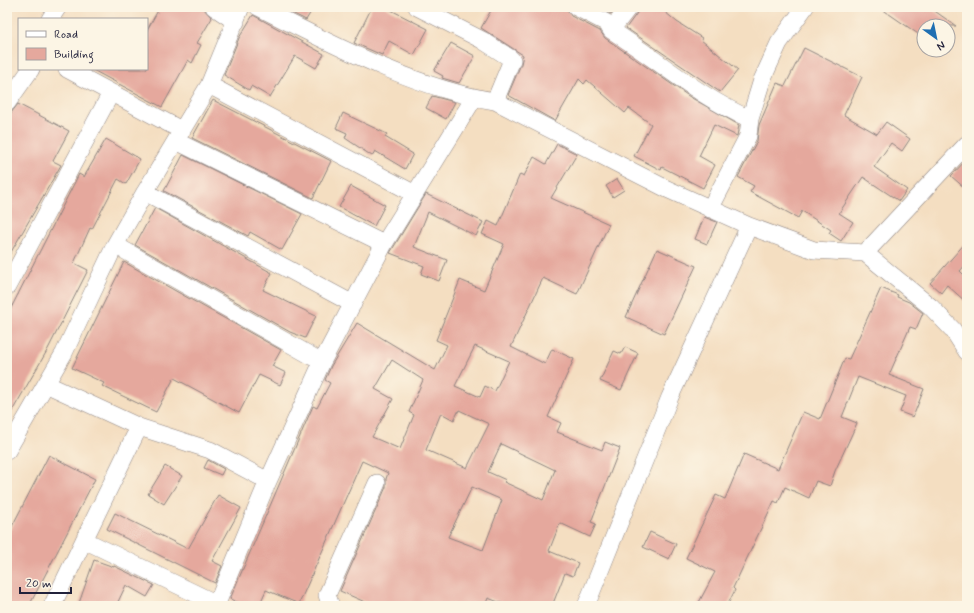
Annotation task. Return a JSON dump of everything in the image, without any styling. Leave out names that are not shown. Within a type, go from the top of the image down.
[{"type":"street","points":[[51,18],[58,7]]},
{"type":"street","points":[[7,451],[64,353],[116,246],[145,192],[209,85],[239,15],[214,7]]},
{"type":"street","points":[[258,7],[334,45],[410,77],[474,98],[495,101],[667,189],[749,226],[814,250],[865,253],[931,307],[953,330],[967,352]]},
{"type":"street","points":[[417,7],[482,40],[512,60],[495,101]]},
{"type":"street","points":[[576,7],[607,23],[611,30],[724,108],[750,119]]},
{"type":"street","points":[[611,30],[629,7]]},
{"type":"street","points":[[710,209],[748,136],[750,119],[762,80],[779,43],[805,7]]},
{"type":"street","points":[[7,103],[30,70]]},
{"type":"street","points":[[69,70],[111,93],[179,136],[384,244]]},
{"type":"street","points":[[209,85],[415,194]]},
{"type":"street","points":[[7,287],[111,93]]},
{"type":"street","points":[[84,540],[216,605],[268,480],[322,362],[384,244],[474,98]]},
{"type":"street","points":[[865,253],[966,147]]},
{"type":"street","points":[[145,192],[353,304]]},
{"type":"street","points":[[586,606],[670,397],[749,226]]},
{"type":"street","points":[[116,246],[322,362]]},
{"type":"street","points":[[46,384],[139,427],[210,450],[268,480]]},
{"type":"street","points":[[52,606],[139,427]]},
{"type":"street","points":[[331,606],[327,595],[377,483]]},
{"type":"building","points":[[160,7],[202,7],[212,18],[197,43],[201,45],[192,63],[188,60],[162,107],[93,70],[148,70],[148,28]]},
{"type":"building","points":[[280,7],[314,7],[306,20]]},
{"type":"building","points":[[372,7],[385,7],[428,29],[414,55],[389,41],[382,55],[354,43]]},
{"type":"building","points":[[493,7],[566,7],[571,16],[600,31],[605,38],[690,97],[739,125],[737,136],[714,125],[699,156],[715,165],[703,188],[662,167],[661,170],[634,156],[651,124],[629,108],[625,113],[587,80],[584,84],[579,79],[555,121],[508,95],[521,64],[523,55],[481,28]]},
{"type":"building","points":[[598,7],[616,7],[611,14]]},
{"type":"building","points":[[639,7],[659,7],[677,22],[702,38],[701,40],[738,70],[720,92],[626,28],[637,13]]},
{"type":"building","points":[[879,7],[929,7],[945,18],[916,18],[916,32]]},
{"type":"building","points":[[253,15],[324,54],[316,68],[295,56],[270,97],[251,86],[249,90],[224,75],[239,38]]},
{"type":"building","points":[[451,43],[475,56],[459,83],[442,78],[443,76],[434,71]]},
{"type":"building","points":[[804,48],[862,77],[844,115],[877,134],[886,122],[910,139],[902,151],[891,143],[874,167],[907,190],[899,201],[863,177],[839,213],[853,222],[841,241],[829,233],[831,230],[802,211],[798,218],[750,192],[754,186],[738,177],[757,141],[759,125],[777,83],[785,86]]},
{"type":"building","points":[[432,96],[455,102],[446,119],[426,108]]},
{"type":"building","points":[[213,100],[331,161],[313,198],[192,138]]},
{"type":"building","points":[[18,104],[69,131],[53,161],[61,165],[7,259],[7,118]]},
{"type":"building","points":[[343,113],[387,134],[385,137],[413,154],[405,169],[375,151],[372,156],[345,138],[347,133],[336,128]]},
{"type":"building","points":[[106,139],[140,159],[126,184],[118,179],[92,229],[90,228],[74,263],[88,270],[48,349],[7,420],[7,316],[79,174],[84,177]]},
{"type":"building","points":[[557,144],[577,154],[551,198],[609,224],[577,294],[543,278],[511,347],[545,364],[552,349],[574,359],[548,417],[561,423],[557,432],[602,450],[605,442],[620,448],[591,522],[596,524],[590,537],[560,523],[549,551],[578,563],[573,576],[565,573],[552,606],[509,606],[488,598],[485,606],[374,606],[340,591],[386,487],[388,473],[362,461],[299,604],[266,590],[259,606],[246,606],[230,599],[313,406],[317,408],[330,383],[325,380],[331,366],[357,323],[435,370],[447,345],[436,340],[460,280],[484,290],[504,244],[482,234],[488,221],[498,226],[520,174],[524,176],[534,157],[546,164]],"holes":[[[475,346],[509,361],[495,391],[485,386],[480,397],[455,386]],[[392,360],[423,380],[409,412],[414,415],[400,449],[372,437],[393,399],[375,389]],[[459,410],[489,424],[467,468],[426,450],[441,413],[454,420]],[[501,444],[555,470],[543,500],[504,482],[506,480],[488,472]],[[472,487],[502,500],[483,550],[448,537]]]},
{"type":"building","points":[[183,155],[302,214],[282,250],[250,232],[248,236],[164,191]]},
{"type":"building","points":[[967,159],[967,190],[951,176]]},
{"type":"building","points":[[617,179],[624,190],[613,197],[606,186]]},
{"type":"building","points":[[351,186],[385,205],[374,226],[339,207]]},
{"type":"building","points":[[426,194],[483,222],[476,236],[428,212],[414,247],[447,260],[439,281],[421,274],[424,266],[390,253]]},
{"type":"building","points":[[155,208],[272,273],[263,290],[316,316],[305,338],[290,332],[135,245]]},
{"type":"building","points":[[704,217],[717,222],[707,244],[695,239]]},
{"type":"building","points":[[967,241],[967,263],[960,271],[967,278],[967,303],[947,285],[941,293],[930,283]]},
{"type":"building","points":[[657,249],[696,266],[664,334],[626,317]]},
{"type":"building","points":[[124,262],[281,350],[272,366],[286,373],[280,385],[259,375],[239,413],[174,378],[156,412],[102,386],[104,383],[72,368]]},
{"type":"building","points":[[881,288],[898,295],[897,297],[909,302],[923,313],[916,329],[910,327],[889,375],[924,389],[913,417],[900,412],[906,396],[858,377],[842,417],[857,423],[835,471],[830,486],[816,481],[809,498],[785,487],[778,503],[774,501],[733,588],[735,590],[727,606],[697,606],[715,572],[686,558],[716,495],[725,499],[744,454],[778,469],[803,412],[820,419],[845,358],[849,359]]},
{"type":"building","points":[[625,347],[638,353],[621,390],[600,381],[614,351],[621,354]]},
{"type":"building","points":[[49,455],[95,479],[29,606],[7,606],[7,536]]},
{"type":"building","points":[[208,460],[224,469],[221,475],[204,468]]},
{"type":"building","points":[[165,466],[182,476],[164,504],[148,494]]},
{"type":"building","points":[[218,495],[241,508],[212,561],[222,566],[215,583],[107,529],[115,513],[188,549]]},
{"type":"building","points":[[650,532],[676,544],[669,559],[643,547]]},
{"type":"building","points":[[94,560],[114,566],[154,585],[147,597],[126,585],[116,606],[78,606]]}]
